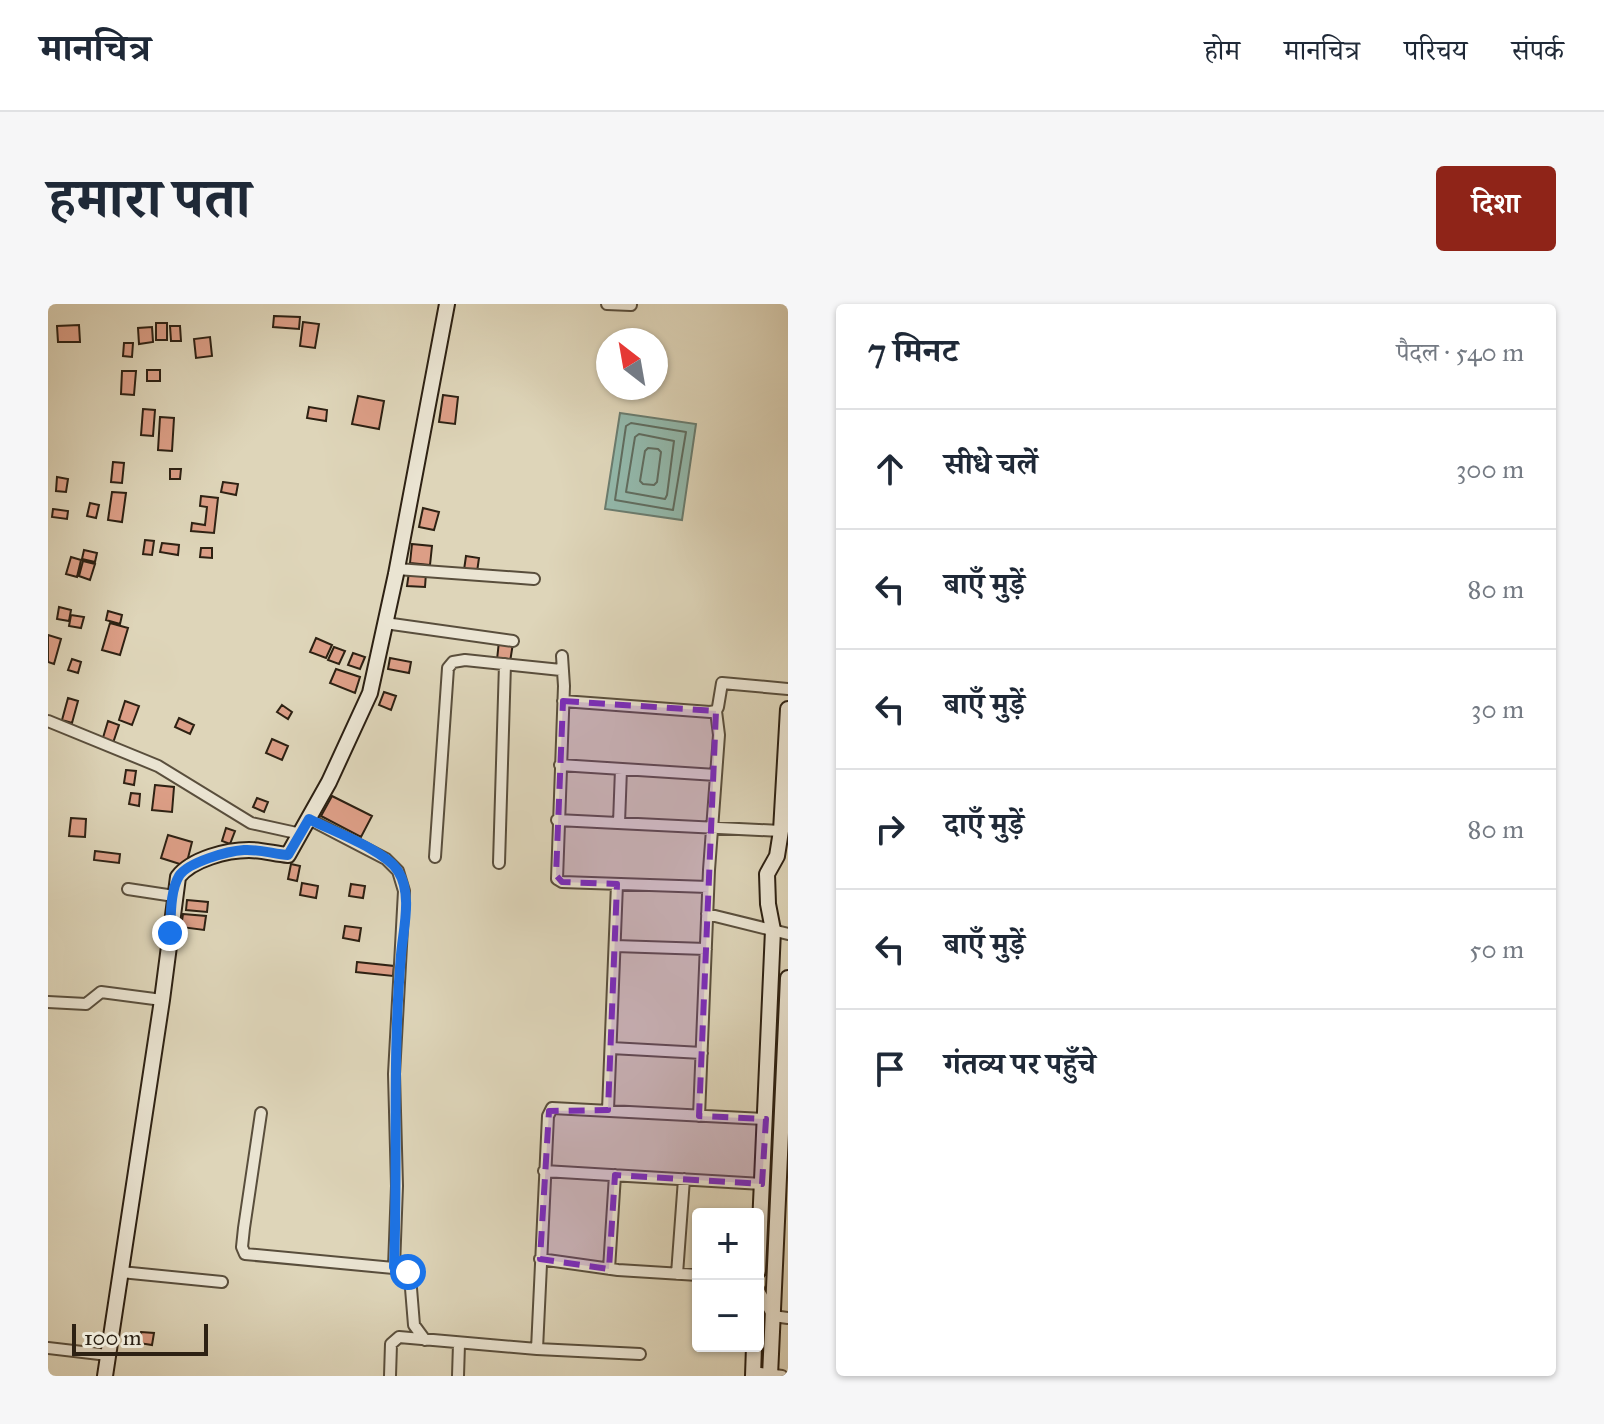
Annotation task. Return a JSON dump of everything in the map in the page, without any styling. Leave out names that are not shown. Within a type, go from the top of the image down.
[{"type":"street","points":[[105,1376],[178,877],[198,863],[240,850],[288,855],[367,702],[397,569],[447,304]]},
{"type":"street","points":[[607,304],[631,305]]},
{"type":"street","points":[[397,569],[534,579]]},
{"type":"street","points":[[385,623],[513,641]]},
{"type":"street","points":[[562,656],[557,879],[562,882],[708,887]]},
{"type":"street","points":[[435,857],[448,668],[453,662],[465,660],[561,670]]},
{"type":"street","points":[[499,863],[505,664]]},
{"type":"street","points":[[699,1116],[708,887],[719,730],[716,711],[722,683],[788,689]]},
{"type":"street","points":[[563,701],[716,711]]},
{"type":"street","points":[[761,1208],[773,930],[767,897],[767,874],[783,858],[781,831],[788,709]]},
{"type":"street","points":[[48,721],[158,766],[246,821],[301,834]]},
{"type":"street","points":[[560,765],[716,775]]},
{"type":"street","points":[[619,823],[621,769]]},
{"type":"street","points":[[309,819],[386,859],[398,871],[404,891],[394,1074],[397,1186],[394,1267]]},
{"type":"street","points":[[557,820],[781,831]]},
{"type":"street","points":[[608,1110],[617,884]]},
{"type":"street","points":[[128,889],[174,896]]},
{"type":"street","points":[[707,914],[788,934]]},
{"type":"street","points":[[615,946],[706,949]]},
{"type":"street","points":[[764,1342],[781,1317],[781,1134],[788,978]]},
{"type":"street","points":[[48,1002],[86,1004],[101,992],[162,1000]]},
{"type":"street","points":[[611,1048],[702,1053]]},
{"type":"street","points":[[537,1349],[544,1171],[548,1116],[552,1108],[699,1116],[766,1125],[781,1134]]},
{"type":"street","points":[[261,1113],[244,1228],[242,1247],[245,1254],[404,1269],[410,1276],[414,1325],[425,1340]]},
{"type":"street","points":[[544,1171],[762,1184]]},
{"type":"street","points":[[609,1269],[615,1175]]},
{"type":"street","points":[[677,1274],[684,1179]]},
{"type":"street","points":[[540,1259],[609,1269],[692,1275]]},
{"type":"street","points":[[121,1272],[222,1282]]},
{"type":"street","points":[[764,1296],[781,1317]]},
{"type":"street","points":[[390,1376],[393,1341],[399,1337],[459,1344],[640,1354]]},
{"type":"street","points":[[458,1376],[459,1344]]},
{"type":"street","points":[[48,1348],[108,1355]]},
{"type":"street","points":[[759,1352],[753,1374],[774,1375],[764,1352]]},
{"type":"highlighted area","points":[[563,701],[716,711],[699,1116],[766,1119],[762,1184],[615,1175],[609,1269],[540,1259],[549,1111],[608,1110],[617,884],[562,882],[556,875]]},
{"type":"water","points":[[620,413],[696,424],[682,520],[605,509]]},
{"type":"building","points":[[274,316],[300,317],[299,329],[273,327]]},
{"type":"building","points":[[303,322],[319,324],[315,348],[300,346]]},
{"type":"building","points":[[156,323],[167,323],[167,340],[156,340]]},
{"type":"building","points":[[79,325],[80,342],[58,342],[57,326]]},
{"type":"building","points":[[170,326],[180,326],[181,341],[171,341]]},
{"type":"building","points":[[152,327],[153,342],[139,344],[138,328]]},
{"type":"building","points":[[210,337],[212,356],[196,358],[194,339]]},
{"type":"building","points":[[124,343],[133,343],[132,357],[123,356]]},
{"type":"building","points":[[147,370],[160,370],[160,381],[147,381]]},
{"type":"building","points":[[122,371],[136,371],[134,395],[121,394]]},
{"type":"building","points":[[443,395],[458,397],[455,424],[439,422]]},
{"type":"building","points":[[358,396],[384,401],[379,429],[352,424]]},
{"type":"building","points":[[309,407],[327,410],[326,421],[307,418]]},
{"type":"building","points":[[143,409],[155,410],[153,436],[141,435]]},
{"type":"building","points":[[160,417],[174,418],[172,451],[158,450]]},
{"type":"building","points":[[113,462],[124,463],[122,483],[111,482]]},
{"type":"building","points":[[170,469],[181,469],[180,479],[170,479]]},
{"type":"building","points":[[57,477],[68,479],[66,492],[56,491]]},
{"type":"building","points":[[223,482],[238,484],[236,495],[221,492]]},
{"type":"building","points":[[112,492],[126,493],[122,522],[108,520]]},
{"type":"building","points":[[201,496],[218,498],[214,533],[191,531],[192,523],[205,525],[207,507],[200,506]]},
{"type":"building","points":[[90,503],[99,505],[96,518],[87,516]]},
{"type":"building","points":[[423,508],[439,512],[434,530],[419,527]]},
{"type":"building","points":[[53,509],[68,511],[67,519],[52,517]]},
{"type":"building","points":[[145,540],[154,541],[152,555],[143,554]]},
{"type":"building","points":[[162,543],[179,545],[178,555],[160,552]]},
{"type":"building","points":[[412,544],[432,546],[430,565],[410,563]]},
{"type":"building","points":[[201,548],[212,548],[212,558],[200,557]]},
{"type":"building","points":[[84,550],[97,553],[95,562],[82,559]]},
{"type":"building","points":[[466,556],[479,558],[477,572],[464,570]]},
{"type":"building","points":[[71,557],[81,560],[77,577],[66,574]]},
{"type":"building","points":[[83,561],[95,564],[90,580],[79,576]]},
{"type":"building","points":[[409,572],[426,573],[425,587],[407,586]]},
{"type":"building","points":[[59,607],[71,610],[69,621],[57,619]]},
{"type":"building","points":[[108,611],[122,615],[120,624],[106,620]]},
{"type":"building","points":[[71,615],[84,617],[81,628],[69,626]]},
{"type":"building","points":[[110,623],[128,628],[120,655],[102,650]]},
{"type":"building","points":[[48,635],[61,639],[54,664],[48,662]]},
{"type":"building","points":[[316,638],[332,645],[326,658],[310,652]]},
{"type":"building","points":[[499,641],[513,643],[510,662],[497,660]]},
{"type":"building","points":[[334,647],[345,651],[339,664],[328,660]]},
{"type":"building","points":[[353,653],[365,657],[360,669],[348,665]]},
{"type":"building","points":[[390,658],[411,662],[409,673],[388,669]]},
{"type":"building","points":[[72,659],[81,662],[78,673],[68,670]]},
{"type":"building","points":[[336,669],[360,677],[355,693],[330,683]]},
{"type":"building","points":[[384,692],[396,696],[391,710],[379,705]]},
{"type":"building","points":[[68,698],[78,701],[72,723],[62,720]]},
{"type":"building","points":[[125,701],[139,706],[132,725],[119,720]]},
{"type":"building","points":[[282,705],[292,712],[288,719],[277,712]]},
{"type":"building","points":[[179,718],[194,725],[190,734],[175,727]]},
{"type":"building","points":[[108,721],[119,725],[112,746],[102,741]]},
{"type":"building","points":[[272,739],[288,746],[282,760],[266,753]]},
{"type":"building","points":[[126,770],[136,771],[134,785],[124,783]]},
{"type":"building","points":[[155,785],[174,787],[172,812],[152,810]]},
{"type":"building","points":[[131,793],[140,794],[139,806],[129,804]]},
{"type":"building","points":[[332,796],[372,816],[361,837],[321,816]]},
{"type":"building","points":[[257,798],[268,802],[264,812],[253,807]]},
{"type":"building","points":[[71,818],[86,819],[85,837],[69,836]]},
{"type":"building","points":[[226,828],[235,831],[230,844],[222,841]]},
{"type":"building","points":[[168,835],[192,842],[186,866],[161,858]]},
{"type":"building","points":[[95,851],[120,854],[119,863],[94,860]]},
{"type":"building","points":[[291,864],[300,866],[297,881],[288,879]]},
{"type":"building","points":[[302,883],[318,886],[316,898],[300,895]]},
{"type":"building","points":[[351,884],[365,886],[363,898],[349,896]]},
{"type":"building","points":[[187,900],[208,902],[207,912],[186,910]]},
{"type":"building","points":[[183,914],[206,916],[204,930],[181,927]]},
{"type":"building","points":[[345,926],[361,928],[359,941],[343,938]]},
{"type":"building","points":[[357,962],[394,966],[393,976],[356,972]]},
{"type":"building","points":[[141,1332],[154,1333],[152,1345],[139,1343]]},
{"type":"route","points":[[170,933],[174,894],[178,877],[184,871],[198,863],[240,850],[288,855],[309,819],[386,859],[398,871],[405,906],[394,1074],[397,1186],[394,1267],[408,1272]]}]
